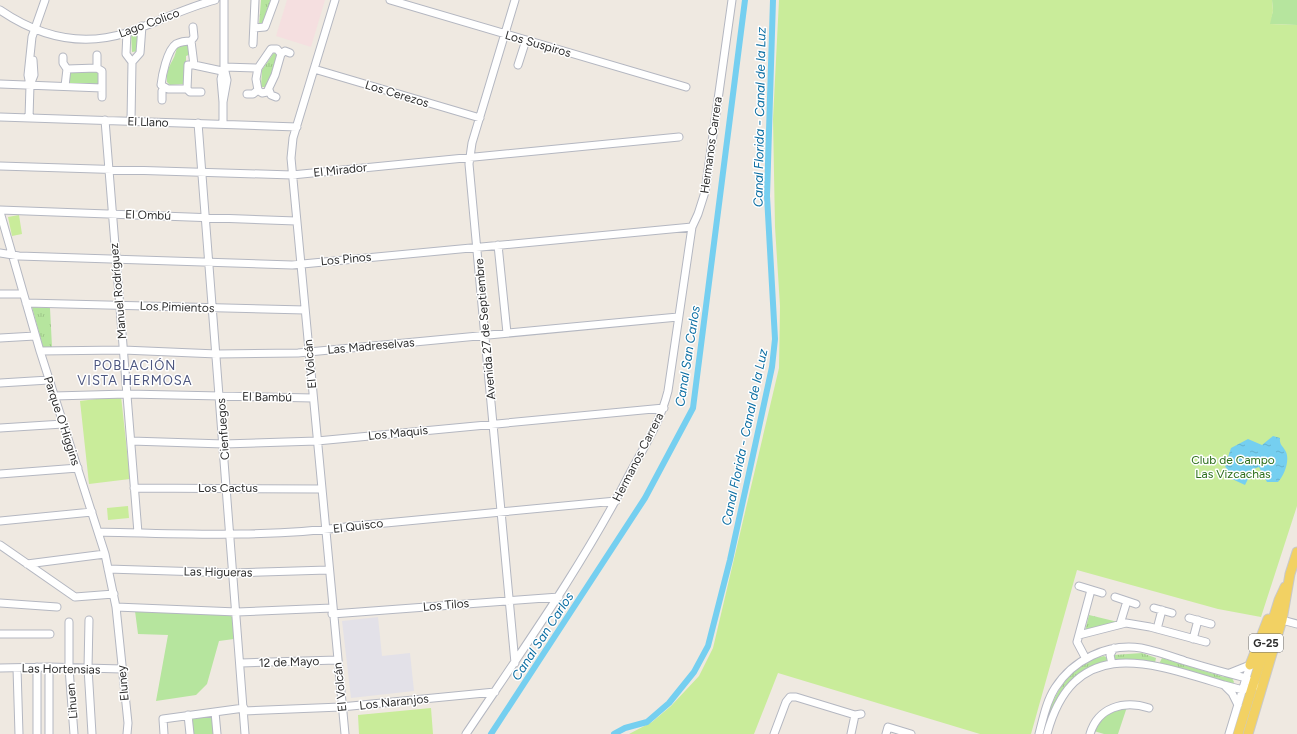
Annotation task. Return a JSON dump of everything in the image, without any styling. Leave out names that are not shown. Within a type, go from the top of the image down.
[{"type":"main road","name":"G-25","points":[[1238,734],[1279,600],[1297,552]]},
{"type":"main road","name":"G-25","points":[[1248,734],[1254,684],[1282,620],[1290,574]]},
{"type":"main road","points":[[1250,665],[1266,622],[1279,600]]},
{"type":"street","points":[[30,118],[30,85],[28,75],[34,30],[45,0]]},
{"type":"street","name":"Lago Colico","points":[[0,10],[34,30],[76,39],[101,38],[126,32],[215,0]]},
{"type":"street","points":[[223,124],[227,80],[223,69],[224,0]]},
{"type":"street","points":[[253,44],[255,0]]},
{"type":"street","points":[[254,28],[265,27],[275,0]]},
{"type":"street","name":"El Volcán","points":[[335,0],[291,149],[296,221],[328,570],[345,734]]},
{"type":"street","name":"Los Suspiros","points":[[390,0],[686,87]]},
{"type":"street","name":"Avenida 27 de Septiembre","points":[[515,0],[480,118],[470,158],[511,600],[515,663]]},
{"type":"street","name":"Hermanos Carrera","points":[[466,734],[559,596],[616,501],[664,408],[668,391],[692,226],[698,214],[705,192],[732,0]]},
{"type":"street","points":[[132,62],[140,53],[142,26]]},
{"type":"street","points":[[193,28],[194,37],[191,41],[194,65]]},
{"type":"street","points":[[126,32],[126,54],[132,62],[131,121]]},
{"type":"street","points":[[518,65],[526,40]]},
{"type":"street","points":[[162,100],[162,91],[164,88],[162,86],[162,70],[173,47],[176,44],[191,41]]},
{"type":"street","points":[[258,90],[256,79],[258,68],[271,50],[277,49],[281,54]]},
{"type":"street","points":[[276,97],[271,95],[269,90],[281,54],[285,51],[290,53]]},
{"type":"street","points":[[97,55],[97,68]]},
{"type":"street","points":[[63,57],[63,62],[67,69],[65,86]]},
{"type":"street","points":[[187,89],[188,65],[223,69],[258,68]]},
{"type":"street","points":[[67,69],[97,68],[102,71],[102,97]]},
{"type":"street","name":"Los Cerezos","points":[[314,69],[480,118]]},
{"type":"street","points":[[0,84],[102,88]]},
{"type":"street","points":[[164,88],[187,89],[190,92],[201,92]]},
{"type":"street","points":[[258,90],[262,93],[269,90]]},
{"type":"street","points":[[246,94],[253,94],[258,90]]},
{"type":"street","name":"El Llano","points":[[0,117],[297,127]]},
{"type":"street","name":"Manuel Rodríguez","points":[[105,120],[138,533]]},
{"type":"street","name":"Cienfuegos","points":[[198,124],[241,663],[245,734]]},
{"type":"street","name":"El Mirador","points":[[0,166],[292,175],[679,137]]},
{"type":"street","name":"El Ombú","points":[[0,211],[296,221]]},
{"type":"street","name":"Parque O'Higgins","points":[[0,211],[35,336],[99,532],[114,594],[119,631]]},
{"type":"street","name":"Los Pinos","points":[[0,253],[209,263],[292,265],[692,226]]},
{"type":"street","points":[[498,245],[507,332]]},
{"type":"street","points":[[0,294],[24,294]]},
{"type":"street","name":"Los Pimientos","points":[[26,303],[305,310]]},
{"type":"street","name":"Las Madreselvas","points":[[40,351],[123,350],[217,354],[309,352],[507,332],[678,317]]},
{"type":"street","points":[[0,338],[35,336]]},
{"type":"street","points":[[0,383],[49,380]]},
{"type":"street","name":"El Bambú","points":[[54,396],[127,394],[313,398]]},
{"type":"street","name":"Los Maquis","points":[[130,441],[224,444],[317,442],[494,423],[664,408]]},
{"type":"street","points":[[0,428],[63,424]]},
{"type":"street","points":[[0,474],[78,468]]},
{"type":"street","name":"Los Cactus","points":[[134,488],[321,489]]},
{"type":"street","name":"El Quisco","points":[[99,532],[231,535],[325,531],[354,526],[616,501]]},
{"type":"street","points":[[0,520],[92,512]]},
{"type":"street","points":[[0,545],[77,597],[114,594]]},
{"type":"street","points":[[27,564],[105,554]]},
{"type":"street","name":"Las Higueras","points":[[108,569],[234,573],[328,570]]},
{"type":"street","points":[[1079,586],[1102,593]]},
{"type":"street","points":[[1086,659],[1078,647],[1077,642],[1091,590]]},
{"type":"street","name":"Los Tilos","points":[[116,607],[237,612],[332,611],[559,596]]},
{"type":"street","points":[[1115,597],[1136,604]]},
{"type":"street","points":[[1120,624],[1127,601]]},
{"type":"street","points":[[0,603],[57,607]]},
{"type":"street","points":[[1154,608],[1172,613]]},
{"type":"street","points":[[1156,629],[1162,610]]},
{"type":"street","points":[[1189,618],[1211,624]]},
{"type":"street","points":[[89,620],[88,668],[92,734]]},
{"type":"street","points":[[1193,639],[1198,620]]},
{"type":"street","points":[[1282,620],[1297,624]]},
{"type":"street","name":"Lihuen","points":[[69,622],[69,668],[74,734]]},
{"type":"street","points":[[1079,635],[1120,624],[1137,624],[1206,642]]},
{"type":"street","name":"Eluney","points":[[119,631],[118,641],[122,669],[127,734]]},
{"type":"street","points":[[0,634],[50,634]]},
{"type":"street","points":[[1038,734],[1054,689],[1068,672],[1086,659],[1114,648],[1131,647],[1156,652],[1229,674],[1254,684]]},
{"type":"street","points":[[1112,664],[1110,655],[1114,648]]},
{"type":"street","points":[[1152,666],[1157,660],[1156,652]]},
{"type":"street","name":"12 de Mayo","points":[[241,663],[337,660]]},
{"type":"street","points":[[1047,734],[1054,710],[1067,690],[1091,671],[1112,664],[1134,662],[1243,690]]},
{"type":"street","points":[[1229,674],[1250,665],[1254,684]]},
{"type":"street","points":[[37,667],[37,734]]},
{"type":"street","points":[[49,667],[49,734]]},
{"type":"street","name":"Las Hortensias","points":[[0,668],[49,667],[122,669]]},
{"type":"street","points":[[17,668],[19,734]]},
{"type":"street","points":[[1229,734],[1243,690],[1254,684]]},
{"type":"street","points":[[1224,685],[1232,693],[1238,704]]},
{"type":"street","name":"Los Naranjos","points":[[164,734],[163,719],[188,715],[244,709],[341,707],[495,692]]},
{"type":"street","points":[[774,734],[786,702],[790,698],[796,697],[858,715],[851,734]]},
{"type":"street","points":[[1093,733],[1097,719],[1107,710],[1133,704],[1149,708]]},
{"type":"street","points":[[215,712],[217,734]]},
{"type":"street","points":[[188,715],[190,734]]},
{"type":"street","points":[[886,734],[888,727],[911,734]]},
{"type":"shaded area","points":[[287,0],[325,0],[311,47],[276,36]]},
{"type":"shaded area","points":[[378,617],[382,656],[410,653],[414,691],[351,698],[342,621]]},
{"type":"green space","points":[[261,0],[272,0],[264,25],[259,25]]},
{"type":"green space","name":"Club de Campo Las Vizcachas","points":[[779,0],[1272,0],[1273,11],[1270,24],[1297,25],[1297,506],[1261,617],[1218,609],[1077,570],[1031,734],[980,734],[778,673],[754,734],[629,734],[652,722],[671,706],[699,676],[713,648],[779,368],[780,306],[775,227],[773,119]]},
{"type":"green space","points":[[1272,0],[1297,0],[1297,25],[1269,24],[1273,11]]},
{"type":"green space","points":[[140,30],[139,51],[132,52],[131,33]]},
{"type":"green space","points":[[187,43],[191,44],[191,54],[186,56],[186,81],[183,84],[170,85],[167,82],[167,76],[177,47]]},
{"type":"green space","points":[[275,51],[277,52],[270,84],[267,87],[261,87],[262,70]]},
{"type":"green space","points":[[69,69],[99,70],[99,86],[68,86]]},
{"type":"green space","points":[[19,215],[22,234],[12,236],[8,217]]},
{"type":"green space","points":[[32,307],[50,308],[52,347],[43,347]]},
{"type":"green space","points":[[121,396],[130,479],[89,484],[80,401]]},
{"type":"green space","points":[[128,506],[129,518],[108,520],[107,508]]},
{"type":"green space","points":[[135,611],[230,615],[233,618],[234,639],[219,641],[207,684],[196,695],[156,701],[168,635],[138,634]]},
{"type":"green space","points":[[1089,615],[1118,622],[1085,631]]},
{"type":"green space","points":[[1142,653],[1156,658],[1155,663],[1114,662],[1114,655]]},
{"type":"green space","points":[[1104,656],[1107,658],[1107,662],[1093,668],[1079,677],[1061,693],[1053,707],[1045,734],[1041,734],[1055,696],[1070,675],[1079,667],[1091,660]]},
{"type":"green space","points":[[1162,658],[1224,677],[1225,675],[1232,678],[1234,682],[1233,684],[1159,664]]},
{"type":"green space","points":[[1127,707],[1118,734],[1104,734],[1094,731],[1103,717],[1107,714]]},
{"type":"green space","points":[[431,708],[433,734],[359,734],[358,715]]},
{"type":"green space","points":[[213,715],[215,734],[193,734],[191,719]]},
{"type":"water","points":[[1273,436],[1280,438],[1281,444],[1287,456],[1286,468],[1278,482],[1267,482],[1259,467],[1253,469],[1245,485],[1232,479],[1225,466],[1231,448],[1248,439],[1262,445]]},
{"type":"waterway","name":"Canal San Carlos","points":[[491,734],[645,498],[693,408],[745,0]]},
{"type":"waterway","name":"Canal Florida - Canal de la Luz","points":[[614,734],[625,728],[647,722],[669,703],[694,672],[708,646],[730,560],[753,455],[772,367],[775,339],[767,196],[773,0]]},
{"type":"district","name":"POBLACIÓN VISTA HERMOSA","points":[[135,372]]}]
